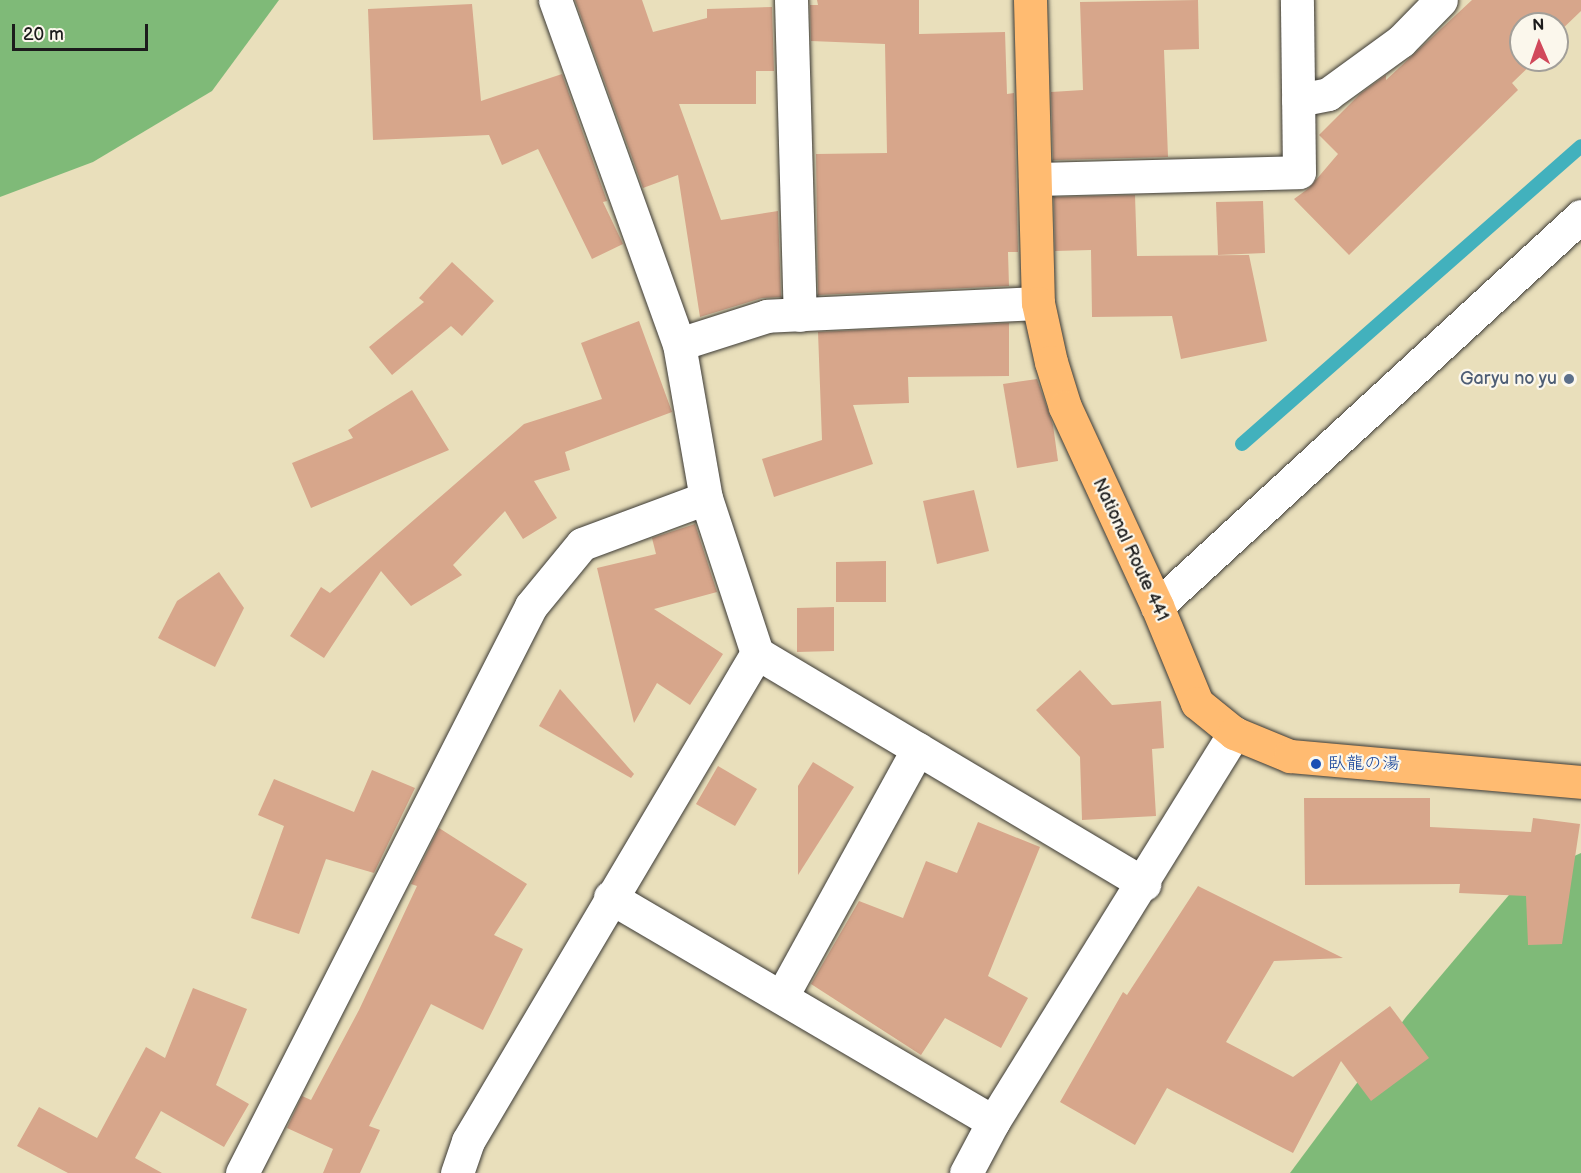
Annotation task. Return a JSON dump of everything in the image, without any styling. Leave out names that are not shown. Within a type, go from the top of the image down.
[{"type":"highway","name":"National Route 441","points":[[1030,0],[1038,303],[1065,407],[1157,606],[1197,703],[1234,733],[1290,756],[1581,782]]},
{"type":"street","points":[[555,0],[679,344],[706,498],[757,653],[1144,884]]},
{"type":"street","points":[[791,0],[800,315]]},
{"type":"street","points":[[1035,179],[1299,172],[1298,0]]},
{"type":"street","points":[[1298,100],[1328,94],[1401,41],[1441,0]]},
{"type":"street","points":[[1157,606],[1581,216]]},
{"type":"street","points":[[679,344],[767,316],[1038,303]]},
{"type":"street","points":[[242,1173],[531,606],[582,544],[706,498]]},
{"type":"street","points":[[457,1173],[468,1141],[610,897],[757,653]]},
{"type":"street","points":[[966,1173],[993,1122],[1144,884],[1234,733]]},
{"type":"street","points":[[782,996],[918,749]]},
{"type":"street","points":[[610,897],[993,1122]]},
{"type":"green space","points":[[0,0],[279,0],[212,91],[93,162],[0,197]]},
{"type":"green space","points":[[1581,853],[1581,1173],[1290,1173],[1406,1017],[1509,895],[1525,878]]},
{"type":"building","points":[[575,0],[642,0],[653,32],[707,18],[707,9],[772,7],[774,71],[756,71],[756,104],[679,104],[721,220],[778,211],[781,297],[762,298],[700,317],[678,175],[643,188]]},
{"type":"building","points":[[817,0],[919,0],[919,34],[1005,32],[1007,94],[1014,93],[1018,252],[1008,252],[1009,286],[818,295],[816,154],[887,153],[885,44],[811,41],[810,5],[818,5]]},
{"type":"building","points":[[1198,0],[1199,49],[1164,50],[1168,157],[1053,160],[1051,92],[1083,90],[1080,2]]},
{"type":"building","points":[[1472,0],[1581,0],[1581,11],[1569,22],[1569,12],[1509,12],[1509,72],[1523,72],[1512,83],[1518,90],[1349,255],[1294,199],[1309,188],[1338,154],[1319,135],[1360,94],[1386,75],[1386,80]]},
{"type":"building","points":[[472,4],[481,101],[562,74],[607,201],[603,202],[623,244],[592,259],[538,149],[502,165],[489,135],[373,140],[368,9]]},
{"type":"building","points":[[1135,195],[1137,256],[1249,255],[1267,341],[1181,359],[1172,316],[1092,317],[1091,250],[1055,251],[1054,197]]},
{"type":"building","points":[[1263,201],[1265,253],[1218,255],[1216,202]]},
{"type":"building","points":[[452,262],[494,301],[462,336],[451,326],[392,375],[369,347],[424,302],[419,298]]},
{"type":"building","points":[[639,321],[672,412],[565,452],[570,470],[534,481],[557,518],[523,539],[505,511],[453,565],[462,575],[411,606],[381,571],[324,658],[290,636],[321,587],[330,593],[524,424],[602,399],[581,343]]},
{"type":"building","points":[[1009,323],[1009,376],[908,377],[909,403],[853,405],[873,464],[774,497],[762,459],[822,440],[818,332]]},
{"type":"building","points":[[1037,379],[1053,425],[1058,461],[1017,468],[1003,384]]},
{"type":"building","points":[[412,390],[449,450],[311,508],[292,463],[353,438],[348,430]]},
{"type":"building","points":[[974,490],[989,551],[937,564],[923,501]]},
{"type":"building","points":[[695,524],[717,592],[654,609],[723,654],[690,705],[657,683],[634,723],[597,568],[656,554],[652,538]]},
{"type":"building","points":[[886,561],[886,602],[836,602],[836,562]]},
{"type":"building","points":[[219,572],[244,608],[215,667],[158,638],[177,601]]},
{"type":"building","points":[[834,607],[834,651],[797,652],[797,608]]},
{"type":"building","points":[[1080,670],[1112,705],[1161,701],[1164,748],[1152,749],[1156,816],[1082,820],[1080,757],[1036,710]]},
{"type":"building","points":[[560,689],[634,774],[631,778],[539,726]]},
{"type":"building","points":[[813,762],[854,787],[798,875],[798,786]]},
{"type":"building","points":[[718,766],[757,789],[735,826],[696,804]]},
{"type":"building","points":[[372,770],[415,788],[374,873],[326,859],[299,934],[251,918],[284,826],[258,815],[274,779],[354,812]]},
{"type":"building","points":[[1304,798],[1430,798],[1430,827],[1531,832],[1533,818],[1580,824],[1562,944],[1528,945],[1526,896],[1459,893],[1460,884],[1305,885]]},
{"type":"building","points":[[978,822],[1040,847],[988,976],[1028,998],[1001,1048],[945,1018],[921,1055],[811,984],[859,901],[903,918],[926,861],[957,873]]},
{"type":"building","points":[[439,828],[527,884],[494,935],[523,949],[483,1030],[431,1004],[369,1126],[380,1130],[360,1173],[323,1173],[333,1149],[287,1128],[302,1096],[311,1100],[359,1010],[417,886],[411,884]]},
{"type":"building","points":[[1198,886],[1343,958],[1274,961],[1226,1042],[1293,1077],[1390,1006],[1429,1058],[1371,1101],[1341,1061],[1293,1153],[1167,1088],[1135,1145],[1060,1102],[1123,992],[1127,995]]},
{"type":"building","points":[[193,988],[247,1009],[216,1085],[249,1104],[224,1147],[161,1111],[135,1158],[162,1173],[68,1173],[17,1146],[39,1107],[97,1138],[146,1047],[165,1058]]},
{"type":"waterway","points":[[1242,444],[1581,146]]},
{"type":"place","name":"Garyu no yu","points":[[1569,379]]},
{"type":"place","name":"臥龍の湯","points":[[1316,764]]}]
